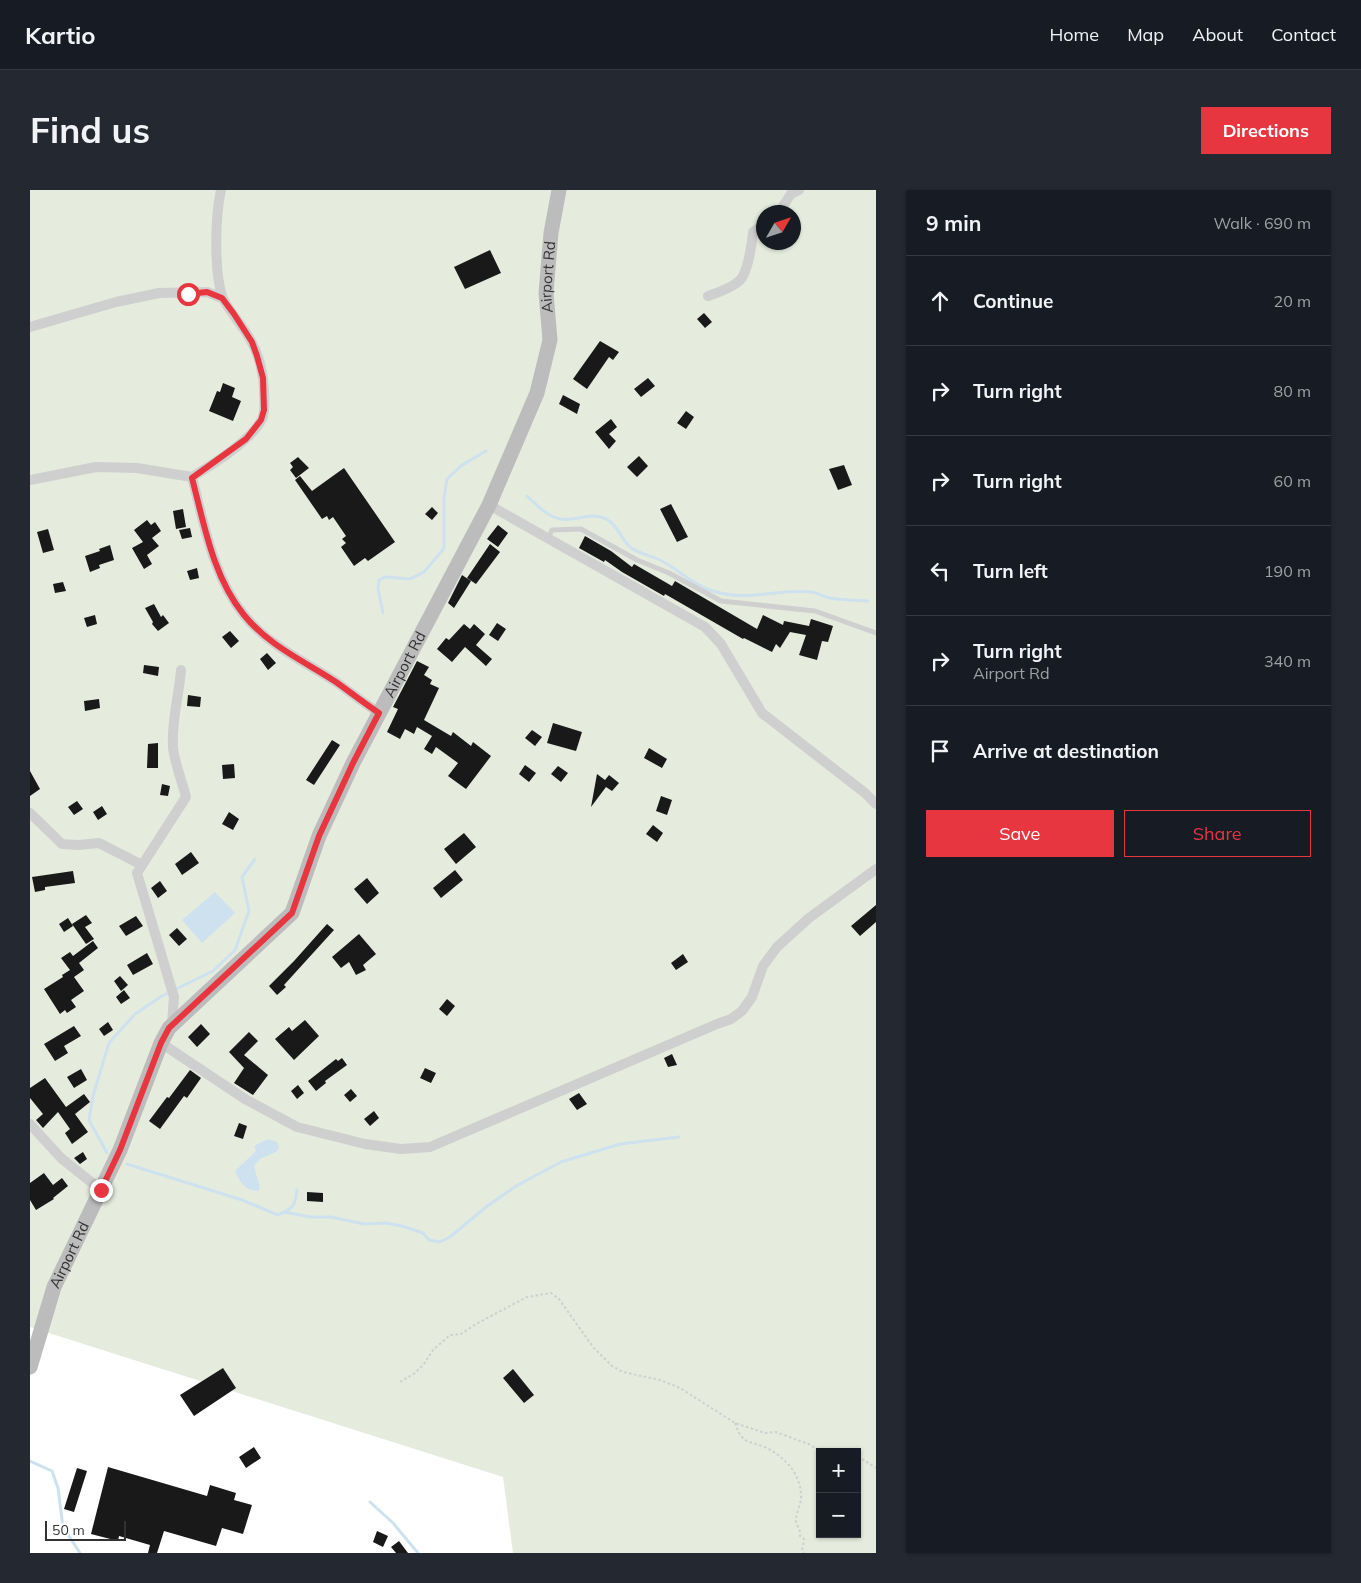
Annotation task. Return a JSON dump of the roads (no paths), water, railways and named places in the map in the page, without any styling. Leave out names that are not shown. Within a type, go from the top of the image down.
[{"type":"main road","name":"Airport Rd","points":[[30,1367],[54,1287],[120,1150],[161,1043],[172,1023],[292,913],[319,836],[353,763],[489,505],[537,394],[550,340],[546,293],[551,233],[559,190]]},
{"type":"street","points":[[30,480],[96,467],[137,468],[192,478],[246,439],[261,420],[264,410],[263,378],[252,342],[222,298],[217,272],[221,190]]},
{"type":"street","points":[[784,205],[790,194],[799,190]]},
{"type":"street","points":[[708,296],[724,290],[741,279],[752,251],[753,232],[756,230]]},
{"type":"street","points":[[30,328],[116,302],[159,293],[207,292],[222,298]]},
{"type":"street","points":[[192,478],[215,560],[230,594],[244,615],[272,642],[335,682],[379,713]]},
{"type":"street","points":[[489,505],[705,627],[721,644],[762,713],[866,793],[876,804]]},
{"type":"street","points":[[172,1023],[174,997],[137,873],[186,797],[173,750],[173,729],[180,689],[181,670]]},
{"type":"street","points":[[30,813],[62,844],[99,843],[142,865]]},
{"type":"street","points":[[161,1043],[245,1099],[297,1128],[365,1144],[401,1149],[430,1147],[731,1019],[742,1011],[752,997],[763,966],[776,947],[809,918],[876,869]]},
{"type":"street","points":[[30,1124],[61,1158],[101,1190]]},
{"type":"lane","points":[[548,538],[552,530],[581,529],[637,560],[669,572],[721,602],[815,611],[876,633]]},
{"type":"water","points":[[215,892],[235,913],[202,943],[182,920]]},
{"type":"water","points":[[268,1139],[277,1142],[279,1148],[276,1152],[260,1159],[254,1166],[260,1188],[258,1191],[249,1189],[241,1182],[235,1171],[256,1151],[254,1146]]},
{"type":"waterway","points":[[383,613],[378,589],[379,580],[385,577],[410,579],[424,572],[436,558],[444,548],[444,498],[447,479],[462,465],[486,451]]},
{"type":"waterway","points":[[527,496],[542,510],[556,518],[567,520],[594,516],[610,521],[630,547],[664,562],[707,589],[734,595],[798,591],[812,592],[830,598],[868,601]]},
{"type":"waterway","points":[[107,1153],[89,1120],[93,1096],[109,1043],[135,1014],[162,996],[213,971],[235,950],[249,911],[242,877],[255,859]]},
{"type":"waterway","points":[[284,1212],[310,1217],[331,1217],[364,1224],[386,1223],[402,1226],[423,1233],[429,1240],[440,1242],[450,1237],[486,1207],[516,1186],[561,1162],[620,1144],[679,1137]]},
{"type":"waterway","points":[[127,1164],[242,1200],[278,1215],[287,1211],[292,1206],[297,1190]]},
{"type":"waterway","points":[[30,1461],[52,1471],[58,1488],[63,1527],[80,1553]]},
{"type":"waterway","points":[[370,1502],[393,1523],[418,1553]]}]
